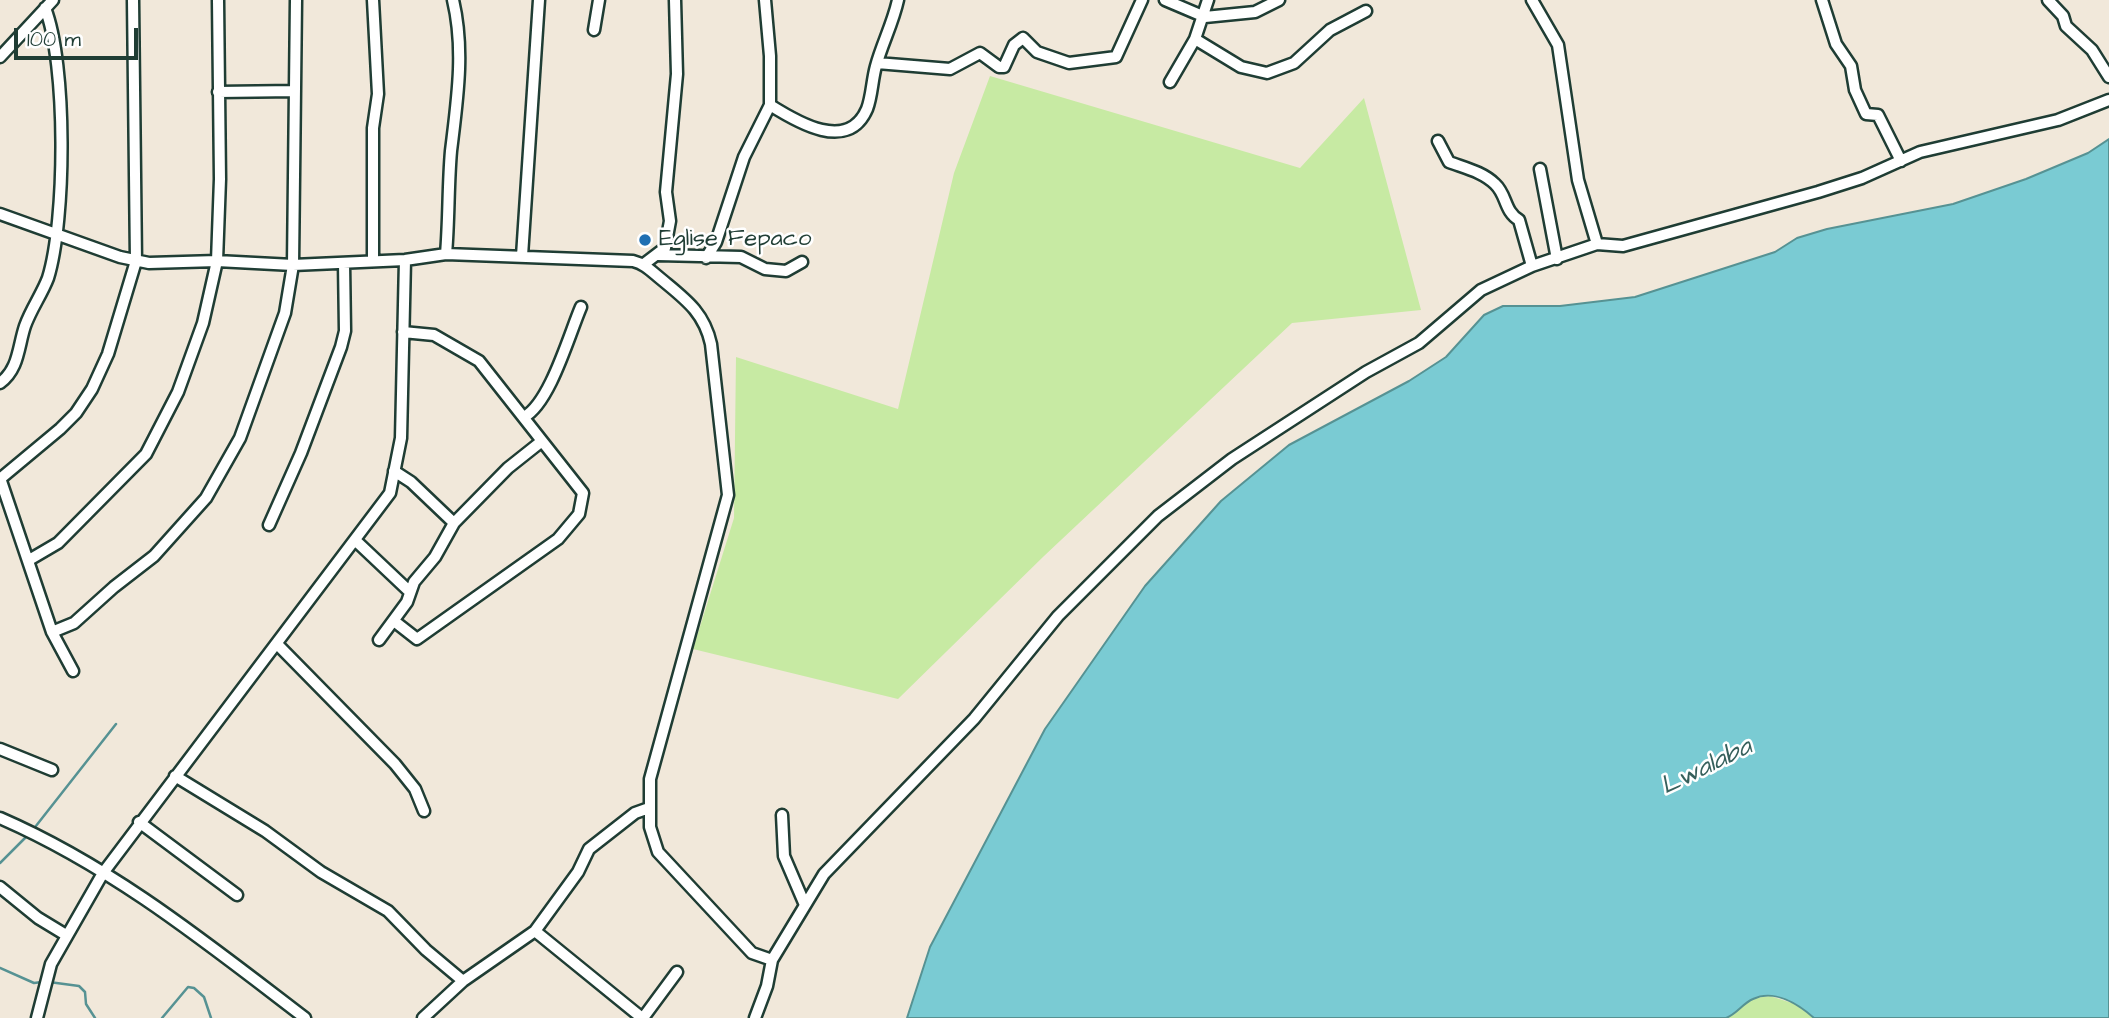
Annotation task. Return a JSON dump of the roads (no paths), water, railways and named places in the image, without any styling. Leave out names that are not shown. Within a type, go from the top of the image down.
[{"type":"street","points":[[0,57],[53,0]]},
{"type":"street","points":[[73,671],[52,632],[0,479],[60,429],[76,413],[92,389],[108,354],[136,261],[133,0]]},
{"type":"street","points":[[29,560],[58,543],[146,454],[182,381],[203,323],[217,261],[220,179],[218,0]]},
{"type":"street","points":[[52,632],[74,623],[154,556],[206,498],[240,438],[261,373],[285,313],[293,265],[296,0]]},
{"type":"street","points":[[373,0],[378,94],[373,128],[373,261]]},
{"type":"street","points":[[446,254],[451,153],[459,102],[458,20],[453,0]]},
{"type":"street","points":[[522,256],[540,0]]},
{"type":"street","points":[[594,30],[599,0]]},
{"type":"street","points":[[644,264],[665,248],[670,221],[666,192],[677,74],[675,0]]},
{"type":"street","points":[[706,258],[716,242],[744,157],[769,105],[770,56],[765,0]]},
{"type":"street","points":[[769,105],[812,127],[833,133],[843,132],[865,112],[877,63],[898,0]]},
{"type":"street","points":[[877,63],[950,69],[980,53],[999,67],[1004,67],[1014,46],[1023,38],[1037,52],[1069,63],[1116,57],[1142,0]]},
{"type":"street","points":[[1165,0],[1205,17],[1255,12],[1279,0]]},
{"type":"street","points":[[1170,82],[1195,39],[1205,17],[1208,0]]},
{"type":"street","points":[[1532,0],[1558,45],[1578,180],[1597,244]]},
{"type":"street","points":[[1822,0],[1836,44],[1851,66],[1855,90],[1866,114],[1878,115],[1902,161]]},
{"type":"street","points":[[2048,0],[2063,16],[2066,26],[2092,50],[2109,77]]},
{"type":"street","points":[[0,383],[15,365],[31,309],[47,279],[56,233],[61,126],[56,42],[45,8]]},
{"type":"street","points":[[1195,39],[1241,67],[1267,73],[1277,71],[1305,56],[1330,30],[1366,11]]},
{"type":"street","points":[[218,92],[295,91]]},
{"type":"street","points":[[755,1018],[767,986],[772,960],[824,874],[974,719],[1058,616],[1158,516],[1232,458],[1366,372],[1419,344],[1481,290],[1532,266],[1597,244],[1623,246],[1818,192],[1920,152],[2057,120],[2109,100]]},
{"type":"street","points":[[1438,141],[1449,162],[1478,173],[1496,185],[1509,214],[1519,220],[1532,266]]},
{"type":"street","points":[[1540,169],[1557,259]]},
{"type":"street","points":[[0,214],[136,261],[293,265],[405,260],[446,254],[522,256],[644,264],[684,296],[707,327],[714,357],[728,495],[650,779],[652,841],[668,866],[752,953],[772,960]]},
{"type":"street","points":[[658,254],[706,258],[741,257],[765,269],[786,271],[802,262]]},
{"type":"street","points":[[37,1018],[45,982],[66,935],[103,873],[390,493],[401,438],[405,260]]},
{"type":"street","points":[[269,525],[301,453],[341,347],[345,331],[344,263]]},
{"type":"street","points":[[524,417],[531,414],[549,386],[581,307]]},
{"type":"street","points":[[394,621],[417,639],[485,588],[558,539],[576,521],[583,493],[560,460],[542,442],[479,361],[434,334],[403,332]]},
{"type":"street","points":[[379,640],[394,621],[414,582],[435,557],[454,523],[508,468],[542,442]]},
{"type":"street","points":[[394,471],[411,482],[454,523]]},
{"type":"street","points":[[355,541],[410,592]]},
{"type":"street","points":[[277,644],[395,764],[415,789],[424,811]]},
{"type":"street","points":[[0,749],[52,770]]},
{"type":"street","points":[[175,776],[265,831],[321,872],[388,911],[426,950],[463,981]]},
{"type":"street","points":[[423,1018],[463,981],[535,931],[578,872],[589,849],[624,820],[649,808]]},
{"type":"street","points":[[782,815],[784,856],[805,905]]},
{"type":"street","points":[[0,818],[31,832],[165,911],[305,1018]]},
{"type":"street","points":[[139,822],[237,895]]},
{"type":"street","points":[[0,887],[38,918],[66,935]]},
{"type":"street","points":[[535,931],[642,1018],[677,972]]},
{"type":"water","name":"Lwalaba","points":[[2109,139],[2109,1018],[1814,1018],[1793,1003],[1777,997],[1761,996],[1749,1001],[1726,1018],[907,1018],[930,947],[1045,729],[1145,586],[1221,501],[1289,445],[1409,381],[1446,357],[1484,315],[1503,306],[1560,306],[1635,297],[1775,252],[1797,238],[1827,229],[1953,204],[2026,179],[2088,153]]},
{"type":"waterway","points":[[32,831],[116,724]]},
{"type":"waterway","points":[[0,863],[27,836]]},
{"type":"waterway","points":[[0,968],[34,983],[42,982]]},
{"type":"waterway","points":[[49,982],[79,986],[85,992],[86,1004],[95,1018]]},
{"type":"waterway","points":[[162,1018],[188,987],[194,988],[204,997],[211,1018]]},
{"type":"place","name":"Eglise Fepaco","points":[[645,240]]}]
